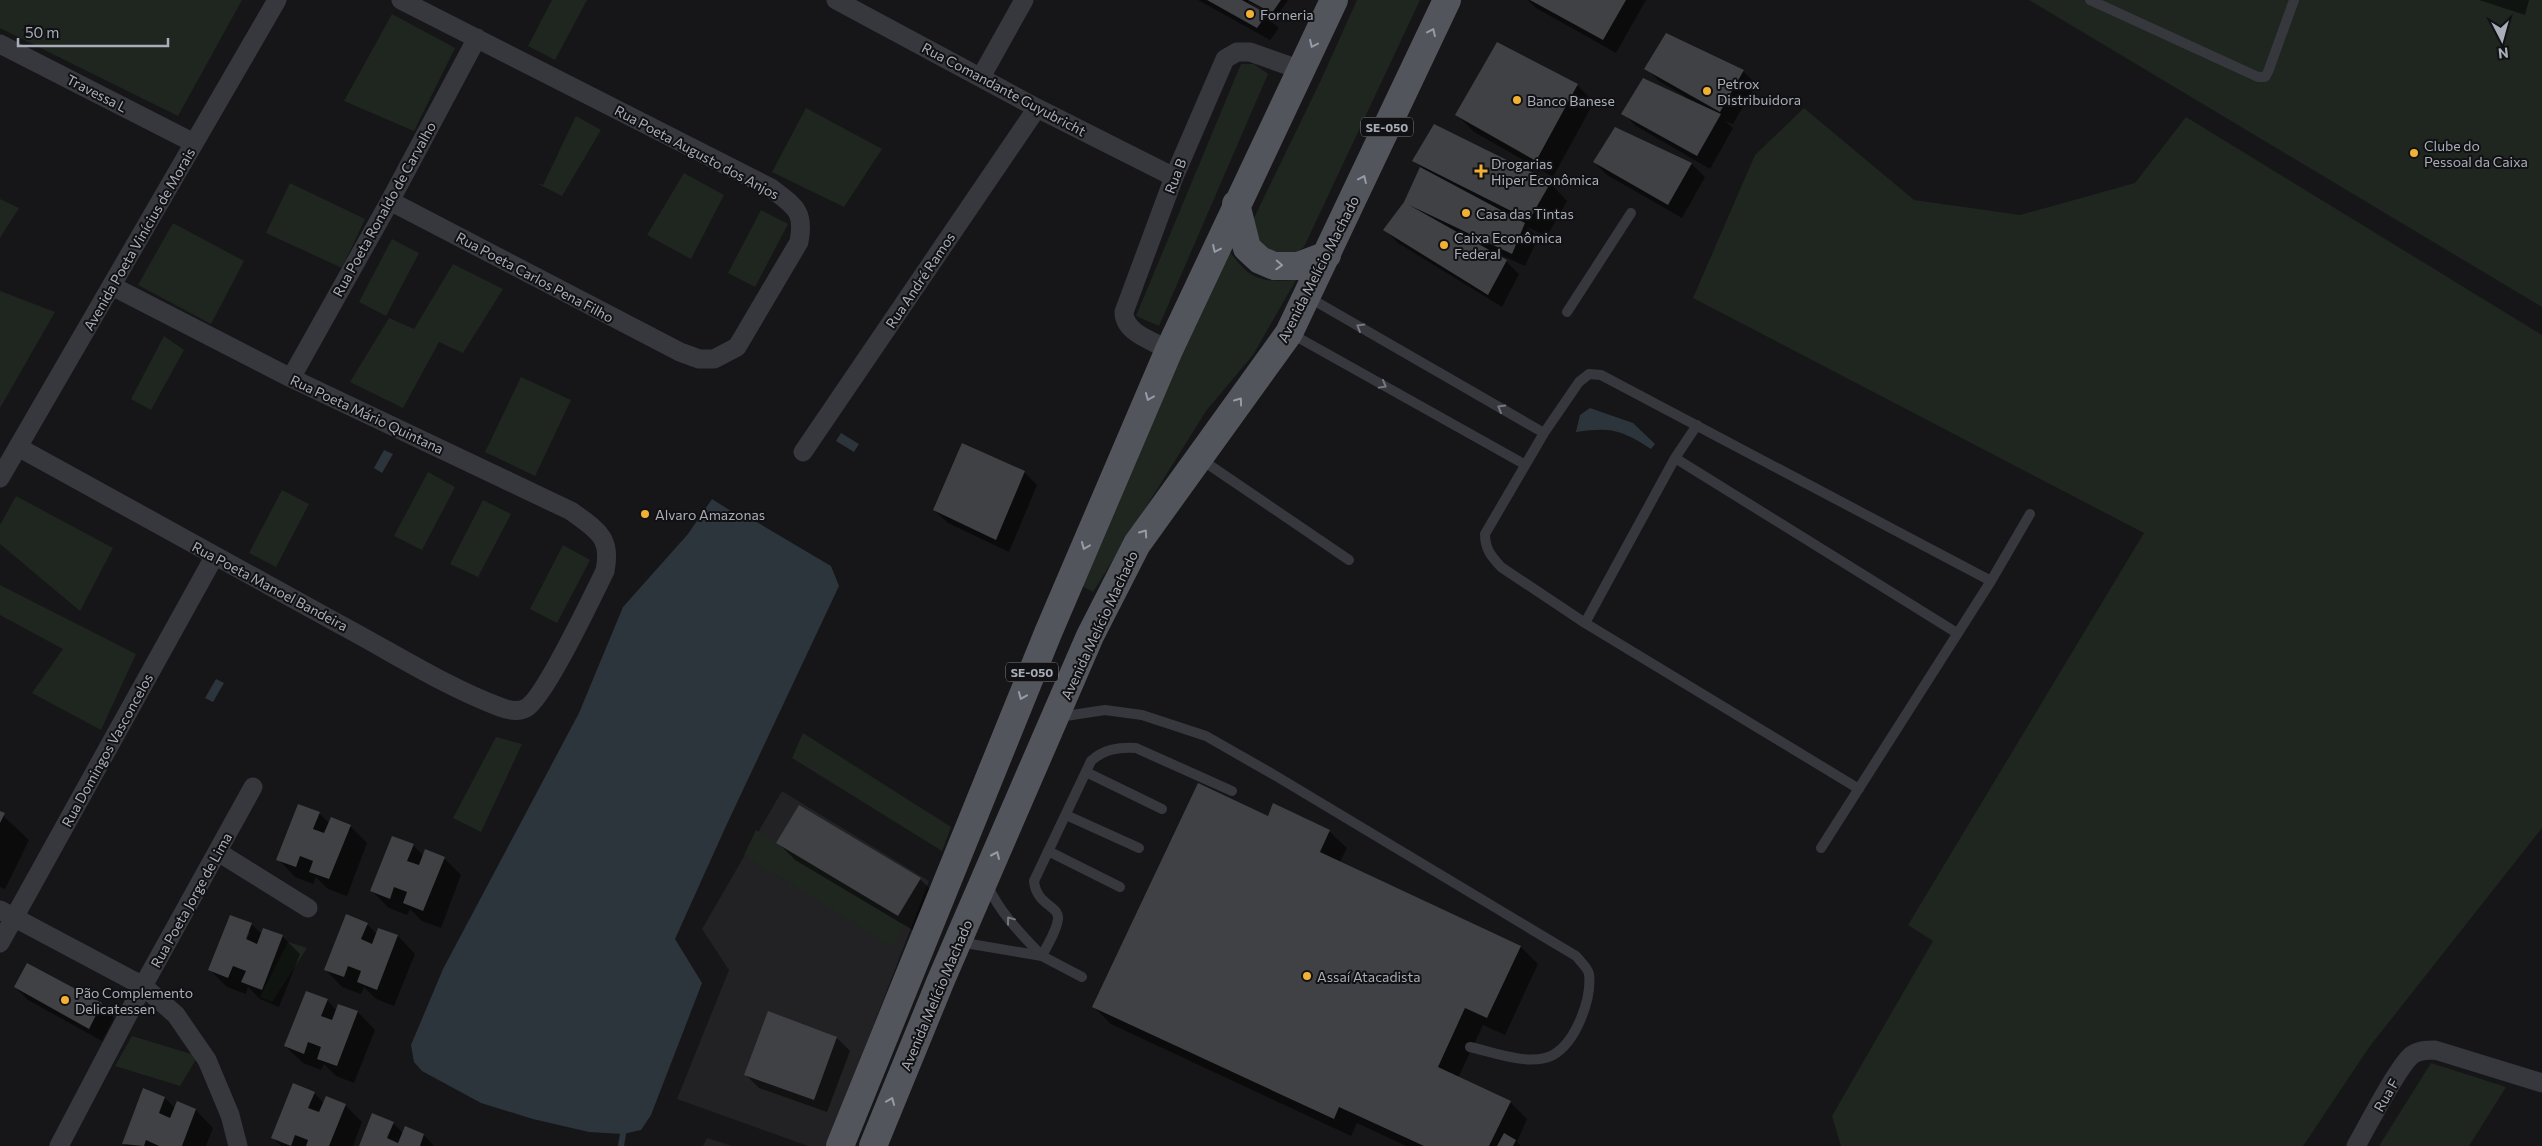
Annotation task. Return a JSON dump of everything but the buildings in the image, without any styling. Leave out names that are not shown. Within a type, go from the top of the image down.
[{"type":"main road","name":"SE-050","points":[[840,1146],[1048,633],[1169,350],[1236,204],[1334,0]]},
{"type":"main road","name":"Avenida Melício Machado","points":[[873,1146],[958,942],[1090,636],[1137,544],[1289,333],[1447,0]]},
{"type":"main road","points":[[1236,204],[1247,248],[1260,260],[1274,266],[1298,266],[1327,255]]},
{"type":"street","name":"Avenida Poeta Vinícius de Morais","points":[[0,478],[277,0]]},
{"type":"street","name":"Rua Poeta Augusto dos Anjos","points":[[401,0],[771,188],[793,205],[801,216],[799,242],[737,347],[714,359],[699,359],[680,352]]},
{"type":"street","name":"Rua Comandante Guyubricht","points":[[836,0],[1037,108],[1174,177]]},
{"type":"street","points":[[981,77],[1024,0]]},
{"type":"street","name":"Rua Poeta Ronaldo de Carvalho","points":[[290,378],[390,201],[477,38]]},
{"type":"street","name":"Travessa L","points":[[0,44],[194,143]]},
{"type":"street","name":"Rua B","points":[[1169,350],[1128,328],[1124,320],[1124,312],[1174,177],[1225,59],[1237,52],[1250,52],[1301,70]]},
{"type":"street","name":"Rua André Ramos","points":[[803,452],[1037,108]]},
{"type":"street","name":"Rua Poeta Carlos Pena Filho","points":[[390,201],[680,352]]},
{"type":"street","name":"Rua Poeta Mário Quintana","points":[[112,286],[290,378],[571,511],[591,526],[605,540],[608,555],[605,571],[548,680],[534,701],[526,708]]},
{"type":"street","name":"Rua Poeta Manoel Bandeira","points":[[18,448],[214,557],[459,688],[502,708],[518,710],[526,708]]},
{"type":"street","name":"Rua Domingos Vasconcelos","points":[[0,944],[7,914],[214,557]]},
{"type":"street","name":"Rua Poeta Jorge de Lima","points":[[59,1146],[143,986],[253,787]]},
{"type":"street","points":[[218,852],[308,908]]},
{"type":"street","points":[[7,914],[143,986],[176,1015],[207,1060],[230,1115],[238,1146]]},
{"type":"street","name":"Rua F","points":[[2356,1146],[2402,1068],[2412,1056],[2422,1050],[2435,1050],[2542,1083]]},
{"type":"lane","points":[[2090,0],[2258,78],[2265,77],[2268,72],[2294,0]]},
{"type":"lane","points":[[1568,312],[1632,213]]},
{"type":"lane","points":[[1307,296],[1544,432]]},
{"type":"lane","points":[[1289,333],[1524,464]]},
{"type":"lane","points":[[1859,789],[1584,622],[1501,567],[1485,546],[1485,534],[1544,432],[1579,382],[1588,374],[1601,375],[1991,582]]},
{"type":"lane","points":[[1584,622],[1675,458],[1698,425]]},
{"type":"lane","points":[[1198,458],[1349,560]]},
{"type":"lane","points":[[1675,458],[1957,633]]},
{"type":"lane","points":[[1821,848],[1991,582],[2030,514]]},
{"type":"lane","points":[[1056,717],[1105,710],[1142,715],[1206,736],[1576,956],[1589,972],[1589,999],[1572,1037],[1552,1055],[1525,1060],[1470,1047]]},
{"type":"lane","points":[[1042,956],[1059,918],[1055,909],[1041,900],[1035,890],[1034,881],[1091,762],[1102,754],[1121,747],[1136,748],[1232,791]]},
{"type":"lane","points":[[1086,772],[1162,809]]},
{"type":"lane","points":[[1066,815],[1139,848]]},
{"type":"lane","points":[[1048,851],[1120,887]]},
{"type":"lane","points":[[985,880],[993,898],[1042,956]]},
{"type":"lane","points":[[958,942],[1042,956],[1082,976]]},
{"type":"shaded area","points":[[0,0],[242,0],[178,116],[0,28]]},
{"type":"shaded area","points":[[552,0],[587,0],[555,60],[528,46]]},
{"type":"shaded area","points":[[1357,0],[1420,0],[1304,247],[1290,257],[1264,252],[1251,224],[1321,80]]},
{"type":"shaded area","name":"Clube do Pessoal da Caixa","points":[[2029,0],[2542,0],[2542,307]]},
{"type":"shaded area","points":[[392,14],[455,48],[414,131],[344,101]]},
{"type":"shaded area","points":[[1241,64],[1254,64],[1268,74],[1159,326],[1136,316]]},
{"type":"shaded area","points":[[806,108],[882,149],[844,207],[772,172]]},
{"type":"shaded area","points":[[1804,108],[1914,200],[2020,215],[2135,183],[2186,117],[2542,335],[2542,828],[2370,1046],[2303,1146],[1841,1146],[1832,1116],[1933,941],[1908,925],[2144,533],[1693,298],[1755,155]]},
{"type":"shaded area","points":[[576,116],[601,130],[562,196],[536,183],[543,185]]},
{"type":"shaded area","points":[[684,173],[724,195],[691,259],[647,235]]},
{"type":"shaded area","points":[[290,183],[365,219],[342,268],[266,233]]},
{"type":"shaded area","points":[[0,199],[19,208],[0,238]]},
{"type":"shaded area","points":[[761,210],[788,224],[755,287],[728,273]]},
{"type":"shaded area","points":[[173,223],[244,261],[211,324],[138,285]]},
{"type":"shaded area","points":[[392,239],[419,253],[386,316],[359,302]]},
{"type":"shaded area","points":[[1223,243],[1239,264],[1260,279],[1296,280],[1253,355],[1206,411],[1093,592],[1082,586]]},
{"type":"shaded area","points":[[453,264],[503,289],[463,353],[439,342],[403,408],[350,382],[389,318],[414,329]]},
{"type":"shaded area","points":[[0,291],[55,312],[0,408]]},
{"type":"shaded area","points":[[164,336],[184,350],[151,410],[131,399]]},
{"type":"shaded area","points":[[521,377],[571,400],[535,476],[485,452]]},
{"type":"shaded area","points":[[1590,408],[1633,423],[1655,444],[1651,449],[1624,434],[1608,430],[1576,432],[1580,415]]},
{"type":"shaded area","points":[[841,433],[859,444],[854,452],[836,441]]},
{"type":"shaded area","points":[[384,450],[393,454],[382,473],[374,468]]},
{"type":"shaded area","points":[[428,472],[455,487],[422,550],[394,536]]},
{"type":"shaded area","points":[[282,490],[309,504],[276,567],[249,553]]},
{"type":"shaded area","points":[[16,496],[113,548],[80,611],[0,544],[0,525]]},
{"type":"shaded area","points":[[712,499],[742,518],[755,521],[831,566],[839,586],[675,939],[702,983],[651,1115],[641,1130],[623,1134],[589,1132],[533,1119],[481,1103],[422,1071],[414,1062],[411,1045],[443,969],[579,713],[623,607],[688,534]]},
{"type":"shaded area","points":[[483,500],[511,514],[478,577],[450,564]]},
{"type":"shaded area","points":[[563,545],[590,560],[557,623],[530,609]]},
{"type":"shaded area","points":[[0,585],[136,654],[101,730],[32,693],[63,649],[0,615]]},
{"type":"shaded area","points":[[216,679],[224,683],[213,702],[205,698]]},
{"type":"shaded area","points":[[803,733],[951,827],[942,851],[792,758]]},
{"type":"shaded area","points":[[496,737],[522,744],[481,832],[453,818]]},
{"type":"shaded area","points":[[782,791],[929,881],[827,1146],[808,1146],[677,1099],[729,970],[702,929]]},
{"type":"shaded area","points":[[756,830],[903,924],[894,948],[744,855]]},
{"type":"shaded area","points":[[288,942],[307,948],[272,1002],[260,997]]},
{"type":"shaded area","points":[[132,1036],[198,1056],[180,1086],[115,1066]]},
{"type":"shaded area","points":[[2431,1063],[2506,1087],[2469,1146],[2379,1146]]},
{"type":"shaded area","points":[[707,1138],[732,1146],[703,1146]]},
{"type":"waterway","points":[[621,1146],[623,1134]]},
{"type":"place","name":"Forneria","points":[[1250,14]]},
{"type":"place","name":"Petrox Distribuidora","points":[[1707,91]]},
{"type":"place","name":"Banco Banese","points":[[1517,100]]},
{"type":"place","name":"Clube do Pessoal da Caixa","points":[[2414,153]]},
{"type":"place","name":"Drogarias Hiper Econômica","points":[[1481,171]]},
{"type":"place","name":"Casa das Tintas","points":[[1466,213]]},
{"type":"place","name":"Caixa Econômica Federal","points":[[1444,245]]},
{"type":"place","name":"Alvaro Amazonas","points":[[645,514]]},
{"type":"place","name":"Assaí Atacadista","points":[[1307,976]]},
{"type":"place","name":"Pão Complemento Delicatessen","points":[[65,1000]]}]
